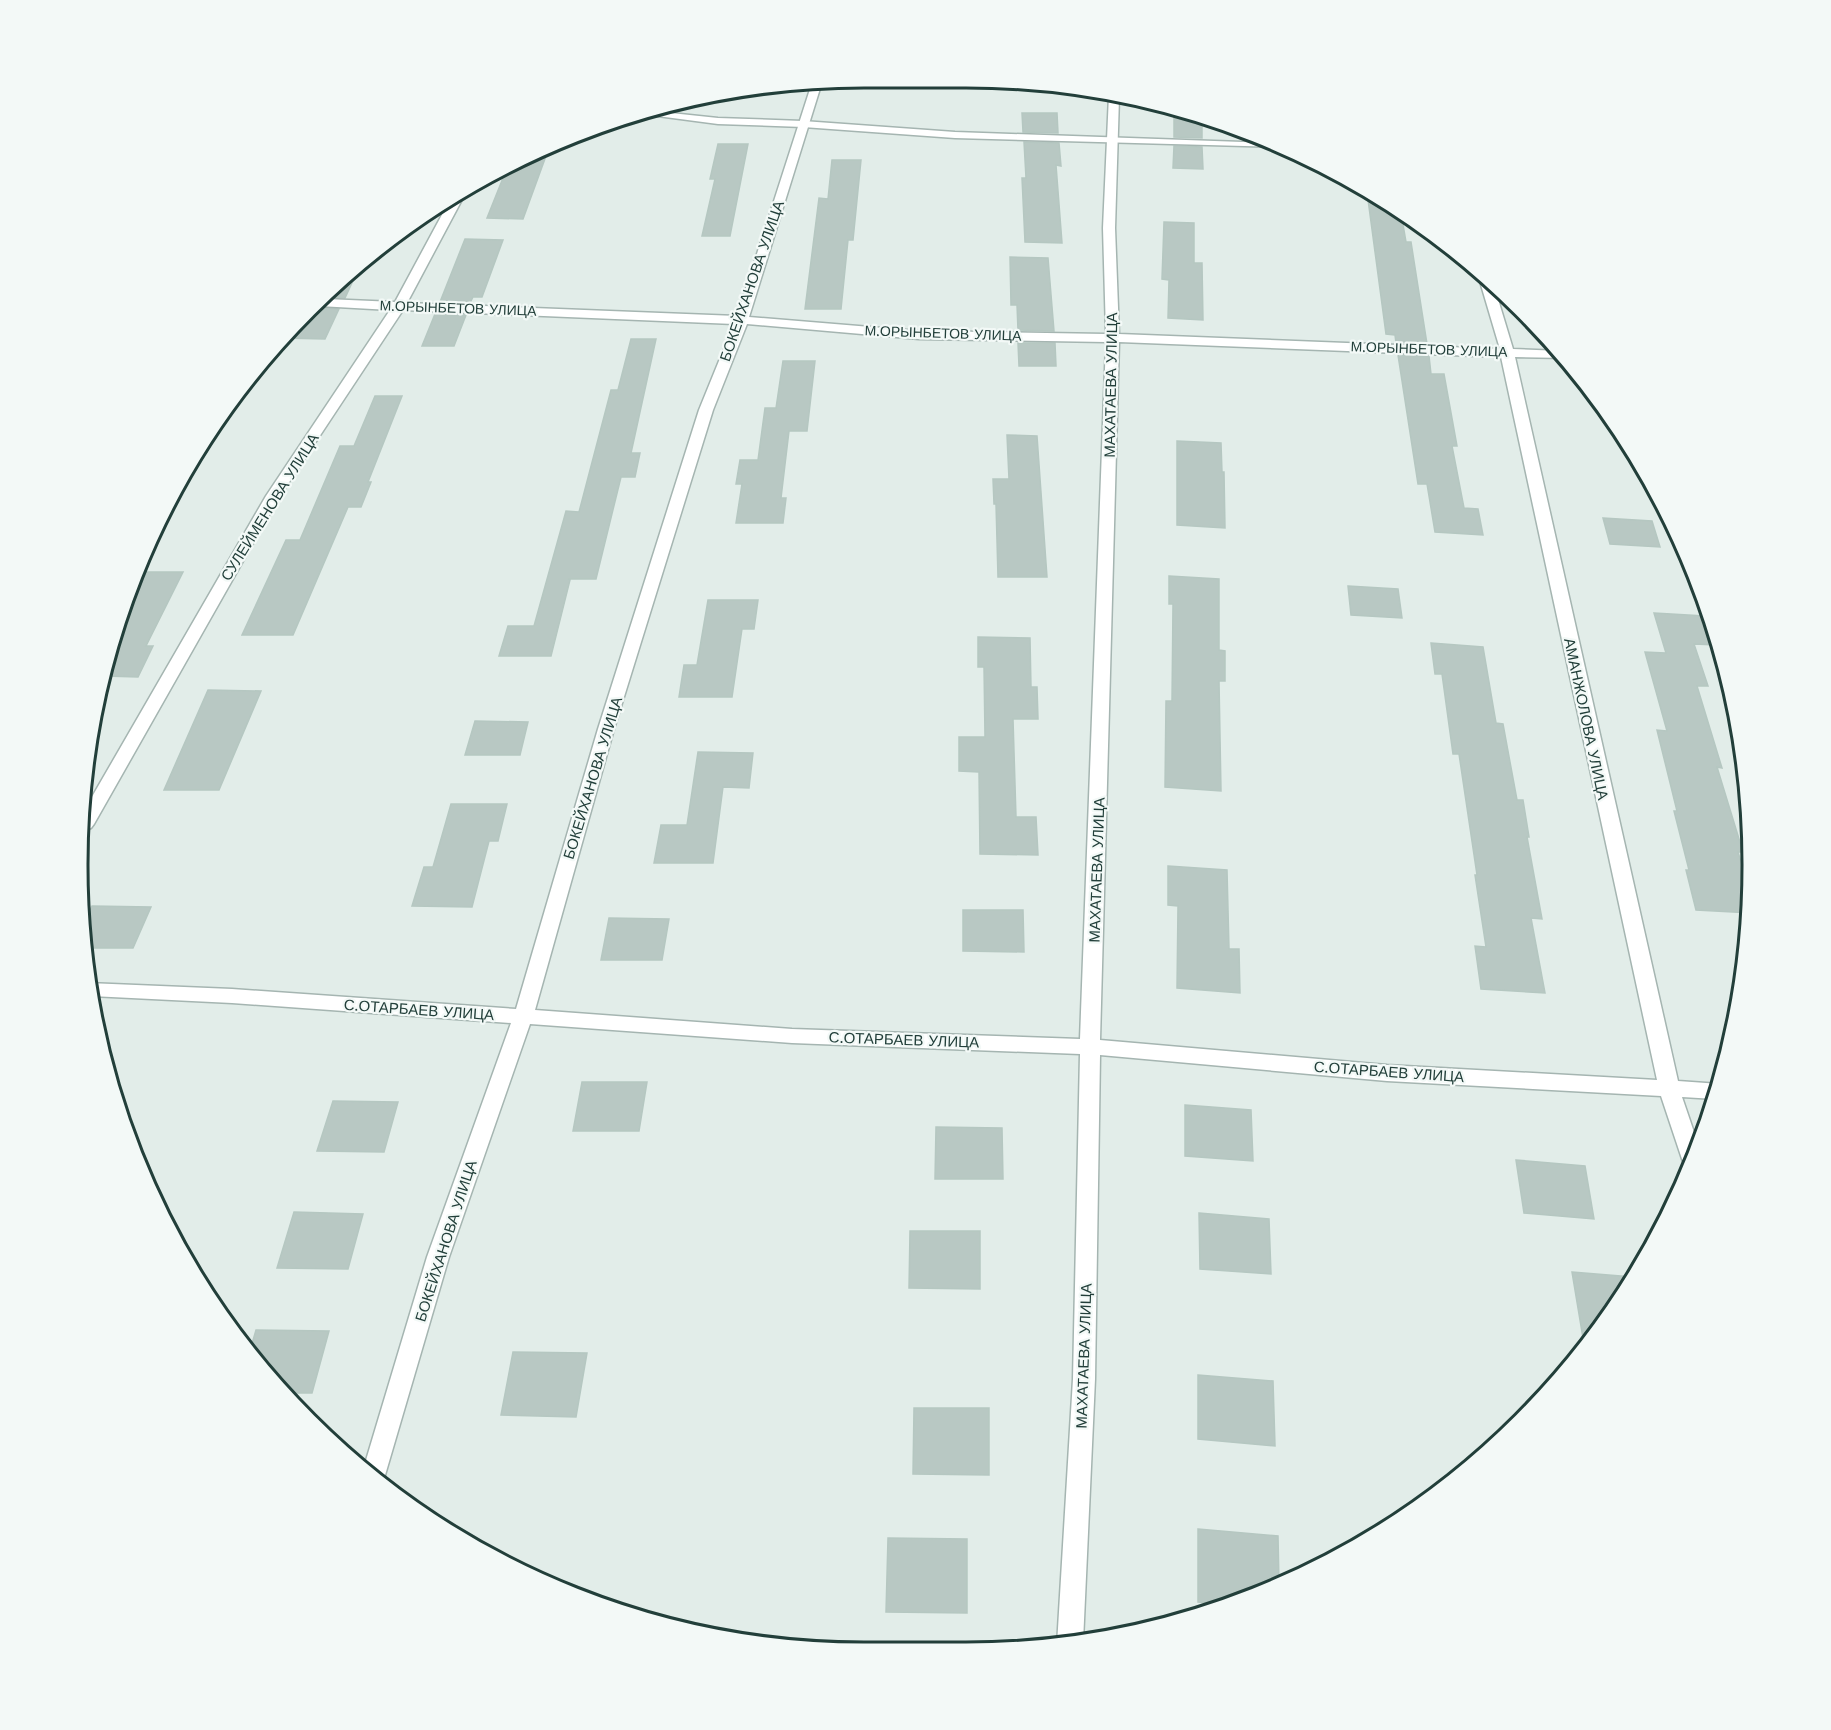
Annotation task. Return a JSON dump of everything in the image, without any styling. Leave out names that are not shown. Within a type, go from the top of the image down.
[{"type":"street","name":"БОКЕЙХАНОВА УЛИЦА","points":[[376,1468],[438,1257],[523,1017],[606,729],[706,410],[742,320],[815,90]]},
{"type":"street","name":"МАХАТАЕВА УЛИЦА","points":[[1071,1634],[1084,1379],[1090,1047],[1113,338],[1108,228],[1114,102]]},
{"type":"street","name":"СУЛЕЙМЕНОВА УЛИЦА","points":[[90,815],[273,496],[399,306],[451,209]]},
{"type":"street","name":"АМАНЖОЛОВА УЛИЦА","points":[[1489,291],[1507,352],[1620,874],[1669,1088],[1688,1148]]},
{"type":"street","name":"М.ОРЫНБЕТОВ УЛИЦА","points":[[329,303],[742,320],[919,335],[1113,338],[1551,354]]},
{"type":"street","name":"С.ОТАРБАЕВ УЛИЦА","points":[[99,989],[232,996],[792,1036],[1090,1047],[1387,1073],[1709,1090]]},
{"type":"lane","points":[[663,115],[718,122],[803,124],[955,135],[1256,145]]},
{"type":"building","points":[[1022,113],[1057,113],[1058,133],[1023,132]]},
{"type":"building","points":[[1174,117],[1202,126],[1202,138],[1174,137]]},
{"type":"building","points":[[1024,142],[1059,143],[1061,166],[1056,165],[1062,243],[1025,242],[1022,178],[1026,178]]},
{"type":"building","points":[[718,144],[748,144],[730,236],[702,236],[715,179],[710,179]]},
{"type":"building","points":[[1174,146],[1202,147],[1203,169],[1173,168]]},
{"type":"building","points":[[545,158],[523,219],[487,218],[502,179]]},
{"type":"building","points":[[832,160],[861,160],[853,240],[848,240],[841,309],[805,309],[819,198],[828,199]]},
{"type":"building","points":[[1368,202],[1403,223],[1406,242],[1411,242],[1427,344],[1396,343],[1395,335],[1386,334]]},
{"type":"building","points":[[1164,222],[1194,223],[1194,263],[1202,263],[1203,320],[1168,318],[1169,280],[1162,279]]},
{"type":"building","points":[[465,239],[503,240],[482,297],[473,297],[470,303],[440,302]]},
{"type":"building","points":[[1010,257],[1048,258],[1054,331],[1018,330],[1017,305],[1011,305]]},
{"type":"building","points":[[353,281],[345,298],[336,297]]},
{"type":"building","points":[[325,308],[339,309],[325,339],[295,338]]},
{"type":"building","points":[[435,314],[466,315],[454,346],[422,346]]},
{"type":"building","points":[[631,339],[656,339],[631,453],[640,453],[635,477],[621,477],[596,579],[568,579],[570,580],[551,656],[499,656],[508,626],[534,626],[566,511],[579,512],[611,390],[618,390]]},
{"type":"building","points":[[1018,343],[1055,343],[1056,366],[1019,366]]},
{"type":"building","points":[[1398,355],[1429,356],[1431,374],[1444,374],[1457,446],[1452,446],[1464,508],[1478,509],[1483,535],[1435,532],[1427,484],[1418,484]]},
{"type":"building","points":[[783,361],[815,361],[807,431],[789,431],[781,498],[786,498],[783,523],[736,523],[742,484],[736,484],[740,460],[758,460],[765,408],[776,408]]},
{"type":"building","points":[[375,396],[402,396],[368,482],[371,482],[361,507],[348,507],[293,635],[242,635],[286,540],[300,540],[340,446],[354,446]]},
{"type":"building","points":[[1007,435],[1037,436],[1047,577],[998,577],[993,479],[1009,479]]},
{"type":"building","points":[[1177,441],[1221,443],[1225,528],[1177,525]]},
{"type":"building","points":[[1603,518],[1652,521],[1660,547],[1610,544]]},
{"type":"building","points":[[146,572],[183,572],[146,646],[153,646],[138,677],[112,676],[130,615]]},
{"type":"building","points":[[1169,576],[1219,579],[1219,650],[1225,651],[1225,681],[1219,681],[1221,791],[1165,787],[1166,701],[1172,701],[1173,604],[1169,604]]},
{"type":"building","points":[[1348,586],[1398,589],[1402,618],[1351,615]]},
{"type":"building","points":[[708,600],[758,600],[754,629],[742,629],[732,697],[679,697],[684,665],[697,665]]},
{"type":"building","points":[[1654,613],[1701,616],[1710,645],[1694,644],[1708,686],[1697,686],[1722,768],[1717,767],[1742,848],[1742,852],[1738,852],[1742,865],[1741,912],[1696,910],[1686,870],[1689,870],[1674,811],[1677,811],[1657,730],[1667,731],[1645,652],[1666,653]]},
{"type":"building","points":[[978,637],[1030,638],[1031,687],[1037,687],[1038,719],[1013,719],[1016,817],[1036,817],[1038,855],[980,854],[979,772],[959,771],[959,737],[985,737],[984,667],[978,667]]},
{"type":"building","points":[[1431,643],[1483,647],[1496,723],[1503,724],[1517,800],[1523,800],[1529,837],[1527,837],[1542,919],[1531,918],[1545,993],[1481,989],[1475,946],[1486,947],[1475,875],[1477,875],[1459,754],[1453,754],[1442,674],[1435,674]]},
{"type":"building","points":[[208,690],[261,691],[219,790],[164,790]]},
{"type":"building","points":[[475,721],[528,722],[520,755],[465,755]]},
{"type":"building","points":[[698,752],[753,753],[749,788],[723,787],[713,863],[654,863],[661,825],[687,825]]},
{"type":"building","points":[[451,804],[507,804],[498,841],[489,841],[472,907],[412,906],[424,867],[433,867]]},
{"type":"building","points":[[1168,866],[1227,870],[1229,949],[1239,949],[1240,993],[1177,988],[1178,906],[1168,905]]},
{"type":"building","points":[[92,906],[151,907],[133,948],[93,948],[90,911]]},
{"type":"building","points":[[963,910],[1023,910],[1024,952],[963,951]]},
{"type":"building","points":[[609,918],[669,919],[662,960],[601,960]]},
{"type":"building","points":[[582,1082],[647,1082],[639,1131],[573,1131]]},
{"type":"building","points":[[333,1101],[398,1102],[384,1152],[317,1151]]},
{"type":"building","points":[[1185,1105],[1251,1110],[1253,1161],[1185,1156]]},
{"type":"building","points":[[936,1127],[1002,1128],[1003,1179],[935,1179]]},
{"type":"building","points":[[1516,1160],[1585,1166],[1594,1219],[1524,1213]]},
{"type":"building","points":[[294,1212],[363,1214],[348,1269],[277,1268]]},
{"type":"building","points":[[1199,1213],[1269,1219],[1271,1274],[1200,1269]]},
{"type":"building","points":[[910,1231],[980,1231],[980,1289],[909,1288]]},
{"type":"building","points":[[1572,1272],[1624,1276],[1612,1296],[1583,1337]]},
{"type":"building","points":[[256,1330],[329,1331],[312,1393],[296,1393],[252,1342]]},
{"type":"building","points":[[513,1352],[587,1353],[576,1417],[501,1415]]},
{"type":"building","points":[[1198,1375],[1273,1381],[1275,1446],[1198,1439]]},
{"type":"building","points":[[914,1408],[989,1408],[989,1475],[913,1474]]},
{"type":"building","points":[[1198,1529],[1278,1536],[1279,1575],[1216,1600],[1198,1602]]},
{"type":"building","points":[[888,1538],[967,1539],[967,1613],[886,1612]]}]
